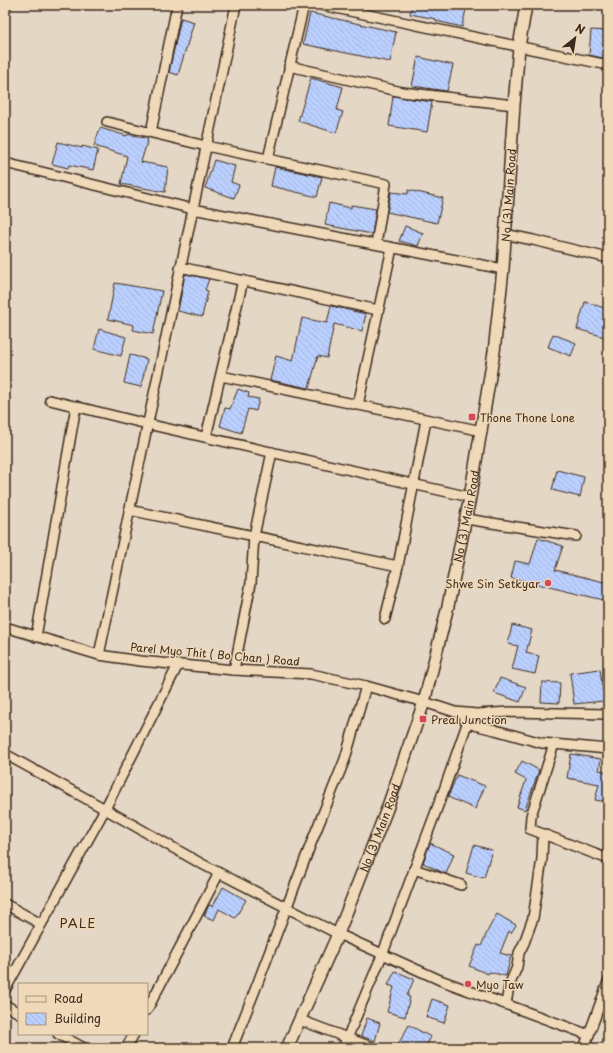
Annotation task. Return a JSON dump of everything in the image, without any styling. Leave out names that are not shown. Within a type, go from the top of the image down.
[{"type":"main road","name":"No (3) Main Road","points":[[287,1048],[338,934],[387,809],[424,702],[448,606],[482,431],[494,352],[503,269],[504,234],[519,47],[526,5]]},
{"type":"street","points":[[5,11],[6,5]]},
{"type":"street","points":[[151,132],[177,5]]},
{"type":"street","points":[[99,655],[236,5]]},
{"type":"street","points":[[268,159],[304,5]]},
{"type":"street","points":[[321,5],[608,65]]},
{"type":"street","points":[[289,66],[402,92],[514,105]]},
{"type":"street","points":[[107,122],[206,146],[386,184],[376,244]]},
{"type":"street","points":[[5,163],[193,208],[503,269]]},
{"type":"street","points":[[504,234],[608,258]]},
{"type":"street","points":[[358,406],[392,248]]},
{"type":"street","points":[[180,266],[378,310]]},
{"type":"street","points":[[206,437],[243,280]]},
{"type":"street","points":[[221,376],[482,431]]},
{"type":"street","points":[[50,400],[147,424],[470,497]]},
{"type":"street","points":[[36,637],[76,406]]},
{"type":"street","points":[[385,619],[398,566],[426,420]]},
{"type":"street","points":[[234,670],[251,583],[254,536],[272,452]]},
{"type":"street","points":[[129,510],[398,566]]},
{"type":"street","points":[[466,519],[576,536]]},
{"type":"street","name":"Parel Myo Thit ( Bo Chan ) Road","points":[[5,627],[99,655],[178,665],[234,670],[311,674],[366,686],[455,712]]},
{"type":"street","points":[[5,990],[105,809],[178,665]]},
{"type":"street","points":[[232,1048],[345,759],[366,686]]},
{"type":"street","points":[[455,712],[476,714],[510,712],[608,714]]},
{"type":"street","points":[[455,712],[474,726],[495,730],[542,743],[608,749]]},
{"type":"street","points":[[343,1048],[383,953],[468,721]]},
{"type":"street","points":[[554,744],[531,816],[530,828],[608,859]]},
{"type":"street","points":[[5,754],[219,873],[338,934],[440,980],[589,1035]]},
{"type":"street","points":[[506,1004],[509,986],[516,967],[519,952],[533,918],[542,859],[543,834]]},
{"type":"street","points":[[414,869],[460,885]]},
{"type":"street","points":[[148,1008],[219,873]]},
{"type":"street","points":[[5,904],[41,924]]},
{"type":"street","points":[[584,1048],[608,982]]},
{"type":"street","points":[[5,1005],[18,1012]]},
{"type":"street","points":[[300,1020],[374,1048]]},
{"type":"street","points":[[60,1035],[84,1048]]},
{"type":"street","points":[[126,1048],[133,1035]]},
{"type":"building","points":[[412,5],[467,5],[462,27],[436,21],[436,19],[410,14]]},
{"type":"building","points":[[310,13],[396,32],[390,62],[303,44]]},
{"type":"building","points":[[181,18],[194,22],[178,75],[169,72]]},
{"type":"building","points":[[591,30],[608,31],[608,59],[589,55]]},
{"type":"building","points":[[418,57],[453,65],[447,91],[412,86]]},
{"type":"building","points":[[311,78],[343,87],[337,110],[343,112],[336,133],[298,121]]},
{"type":"building","points":[[393,96],[432,102],[427,132],[389,126]]},
{"type":"building","points":[[100,128],[127,136],[128,134],[148,139],[141,162],[168,167],[165,192],[121,184],[127,156],[94,146]]},
{"type":"building","points":[[58,142],[98,150],[93,170],[69,165],[68,168],[52,164]]},
{"type":"building","points":[[214,160],[235,166],[231,182],[239,185],[234,198],[205,188]]},
{"type":"building","points":[[275,167],[322,177],[317,197],[271,186]]},
{"type":"building","points":[[408,190],[443,198],[437,223],[387,212],[391,192],[408,194]]},
{"type":"building","points":[[329,203],[351,208],[351,205],[376,209],[372,234],[325,225]]},
{"type":"building","points":[[405,226],[423,233],[418,246],[399,241]]},
{"type":"building","points":[[185,274],[209,279],[205,290],[208,291],[202,317],[178,311]]},
{"type":"building","points":[[115,283],[162,291],[153,334],[133,330],[134,325],[108,319]]},
{"type":"building","points":[[585,302],[608,309],[608,338],[577,329]]},
{"type":"building","points":[[331,306],[366,314],[362,331],[334,324],[327,358],[318,356],[309,388],[270,380],[276,356],[293,361],[302,318],[327,323]]},
{"type":"building","points":[[99,329],[126,337],[121,356],[94,349]]},
{"type":"building","points":[[553,334],[576,343],[571,356],[548,347]]},
{"type":"building","points":[[130,355],[147,359],[141,387],[124,383]]},
{"type":"building","points":[[238,389],[249,393],[248,397],[259,399],[256,411],[248,409],[241,433],[220,426],[225,408],[230,409]]},
{"type":"building","points":[[557,470],[584,477],[580,497],[552,490]]},
{"type":"building","points":[[538,538],[563,546],[555,570],[608,583],[608,601],[511,578],[515,561],[530,564]]},
{"type":"building","points":[[512,625],[532,630],[526,653],[539,656],[535,674],[512,669],[518,646],[508,644]]},
{"type":"building","points":[[600,669],[604,701],[574,704],[570,673]]},
{"type":"building","points":[[500,678],[526,687],[520,702],[494,693]]},
{"type":"building","points":[[542,682],[560,683],[559,703],[541,702]]},
{"type":"building","points":[[571,754],[601,759],[599,770],[608,772],[608,802],[595,800],[599,784],[567,778]]},
{"type":"building","points":[[522,761],[539,770],[525,810],[517,807],[526,780],[515,774]]},
{"type":"building","points":[[457,775],[485,786],[475,809],[448,797]]},
{"type":"building","points":[[430,843],[454,854],[446,874],[423,863]]},
{"type":"building","points":[[474,845],[492,850],[484,878],[466,873]]},
{"type":"building","points":[[223,887],[246,900],[235,918],[219,909],[214,920],[204,916],[209,905],[213,906]]},
{"type":"building","points":[[497,914],[516,925],[511,933],[509,931],[500,953],[511,956],[506,976],[489,972],[488,974],[469,966],[478,945],[481,946]]},
{"type":"building","points":[[395,971],[414,979],[407,996],[410,997],[405,1017],[387,1012],[394,987],[388,985]]},
{"type":"building","points":[[432,999],[450,1005],[444,1023],[426,1017]]},
{"type":"building","points":[[367,1018],[380,1023],[375,1041],[361,1036]]},
{"type":"building","points":[[409,1025],[431,1037],[425,1048],[396,1048]]},
{"type":"place","name":"Thone Thone Lone","points":[[472,417]]},
{"type":"place","name":"Shwe Sin Setkyar","points":[[548,583]]},
{"type":"place","name":"Preal Junction","points":[[423,719]]},
{"type":"place","name":"Myo Taw","points":[[468,984]]},
{"type":"district","name":"PALE","points":[[78,922]]}]
